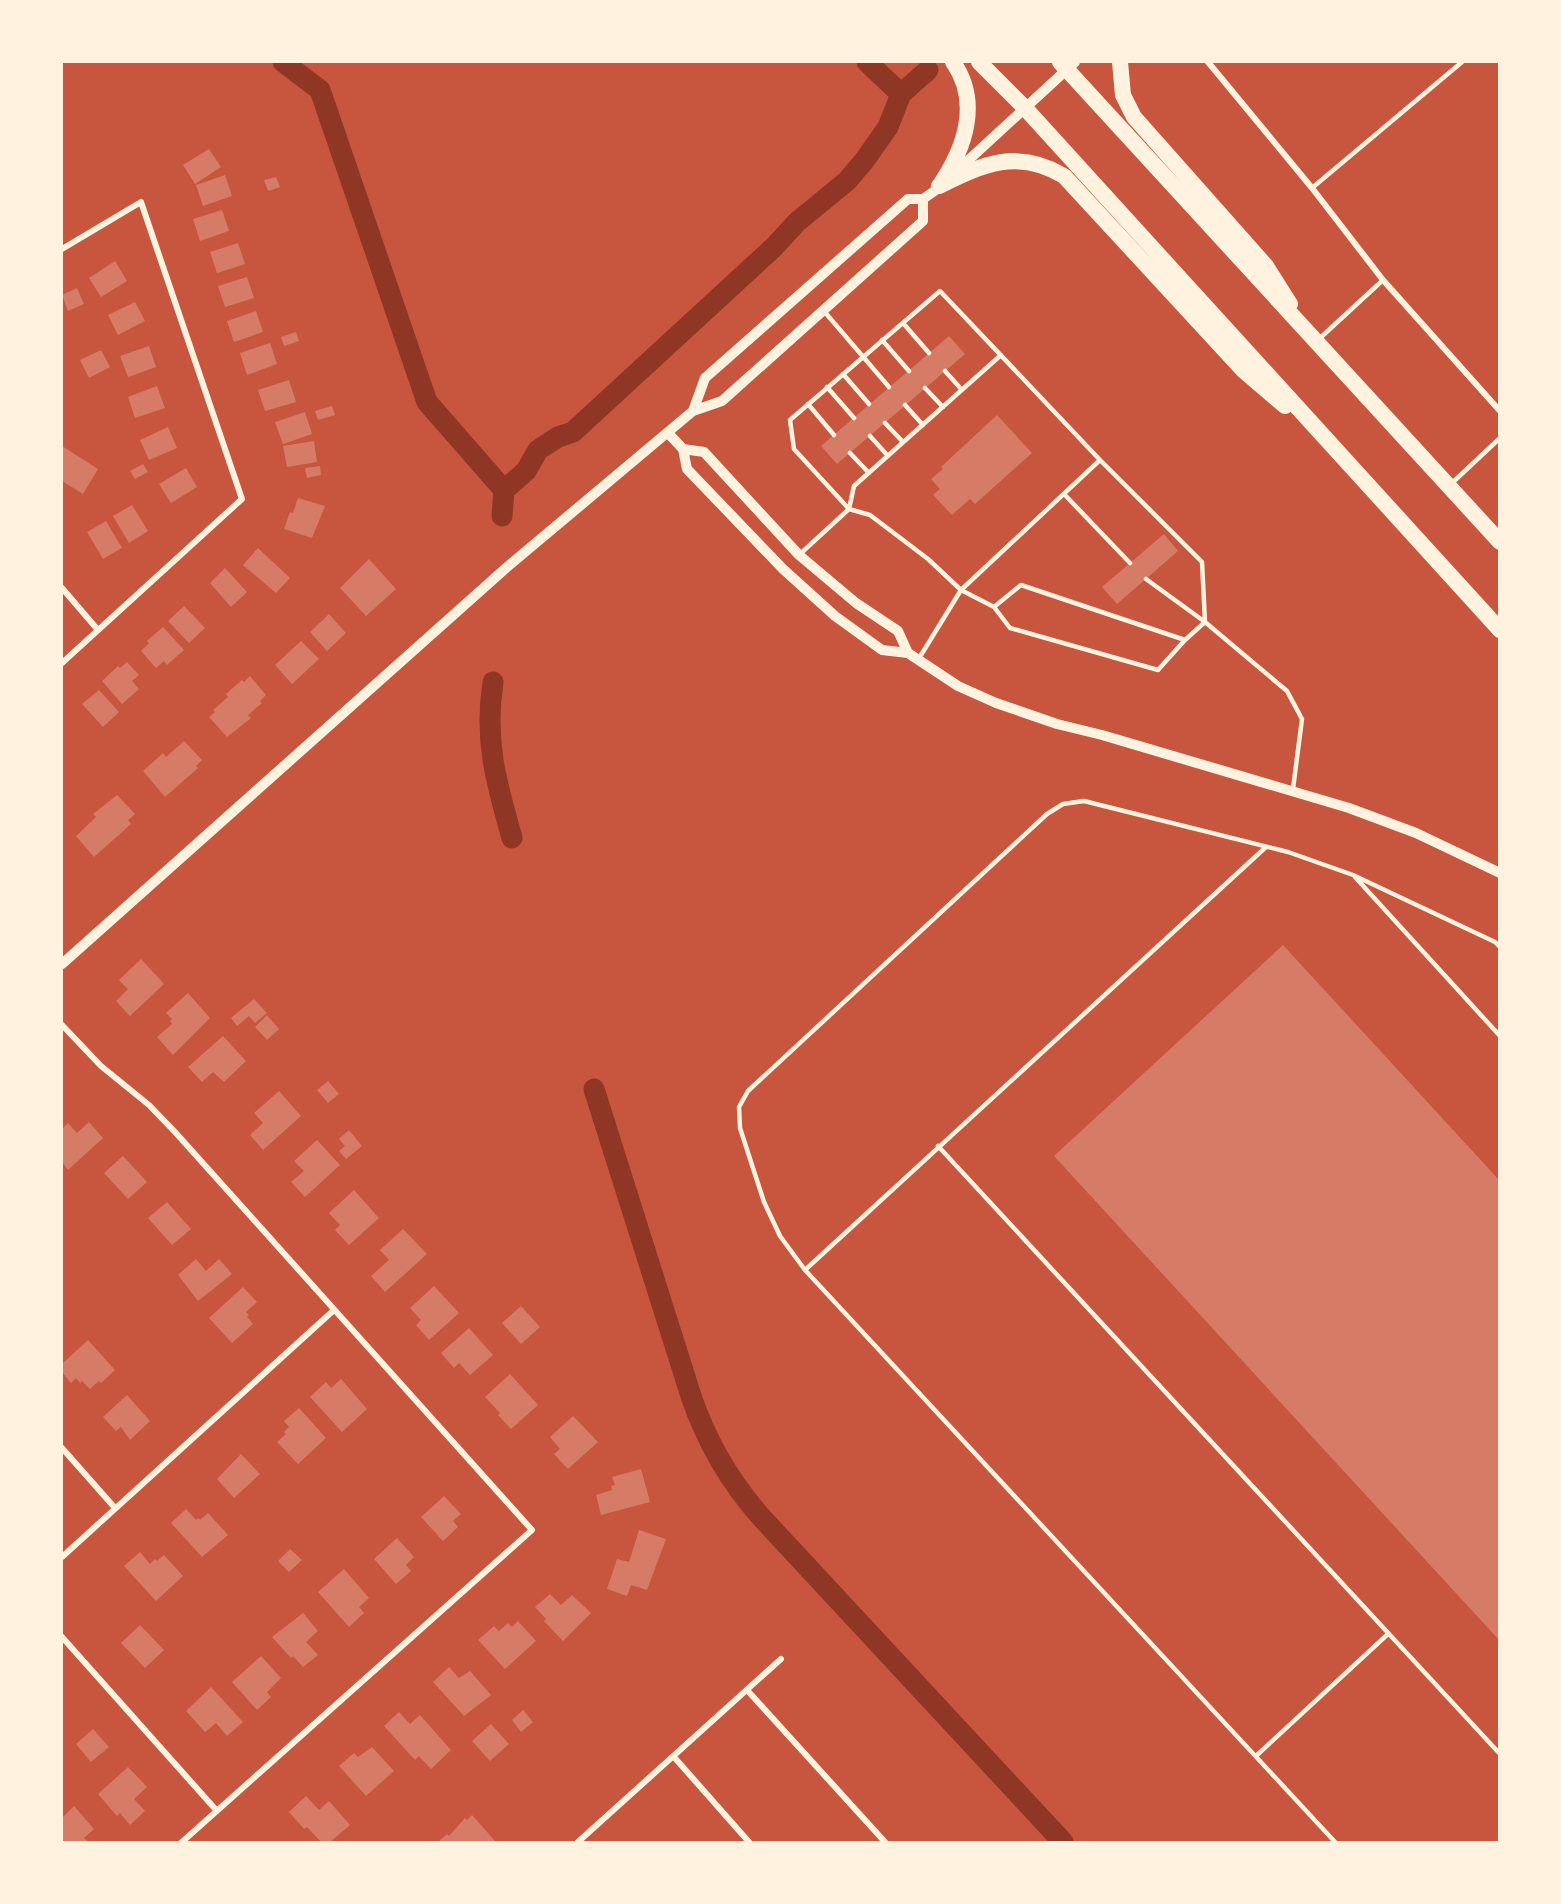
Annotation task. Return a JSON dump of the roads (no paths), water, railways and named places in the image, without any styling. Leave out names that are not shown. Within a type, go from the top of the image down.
[{"type":"highway","points":[[939,186],[959,152],[968,120],[964,81],[953,62]]},
{"type":"highway","points":[[979,62],[1025,108],[1500,630]]},
{"type":"highway","points":[[1120,62],[1123,95],[1134,117],[1266,266],[1290,303],[1299,324]]},
{"type":"highway","points":[[1067,64],[1315,342],[1500,542]]},
{"type":"highway","points":[[939,186],[972,170],[999,162],[1029,162],[1047,167],[1064,176],[1244,371],[1290,411],[1316,428]]},
{"type":"street","points":[[1208,62],[1312,188],[1383,280],[1500,411]]},
{"type":"street","points":[[693,411],[705,378],[909,199],[923,199],[939,186],[1025,108],[1067,64]]},
{"type":"street","points":[[62,964],[506,568],[693,411],[722,401],[923,221],[923,199]]},
{"type":"street","points":[[62,249],[141,202],[242,499],[62,663]]},
{"type":"street","points":[[668,433],[683,449],[687,469],[792,577],[835,616],[882,650],[908,653],[958,686],[996,703],[1057,724],[1102,735],[1348,808],[1391,823],[1461,853],[1500,873]]},
{"type":"street","points":[[683,449],[704,452],[799,555],[856,603],[898,631],[908,653]]},
{"type":"street","points":[[62,588],[98,630]]},
{"type":"street","points":[[62,1025],[101,1066],[149,1105],[176,1132],[532,1530],[182,1842]]},
{"type":"street","points":[[62,1557],[334,1310]]},
{"type":"street","points":[[62,1448],[115,1508]]},
{"type":"street","points":[[62,1637],[217,1811]]},
{"type":"street","points":[[578,1842],[781,1659]]},
{"type":"street","points":[[747,1690],[885,1842]]},
{"type":"street","points":[[674,1757],[749,1842]]},
{"type":"lane","points":[[1312,188],[1462,62]]},
{"type":"lane","points":[[1315,342],[1383,280]]},
{"type":"lane","points":[[940,291],[1100,460],[1202,562],[1204,622],[1158,670],[1010,628],[994,607],[961,590],[928,559],[870,515],[849,509],[794,449],[790,420],[882,340],[940,291]]},
{"type":"lane","points":[[823,310],[889,387]]},
{"type":"lane","points":[[903,323],[929,353]]},
{"type":"lane","points":[[882,340],[909,370]]},
{"type":"lane","points":[[799,555],[849,509],[854,486],[1001,355]]},
{"type":"lane","points":[[945,371],[962,390]]},
{"type":"lane","points":[[843,374],[869,404]]},
{"type":"lane","points":[[827,387],[854,418]]},
{"type":"lane","points":[[925,388],[943,407]]},
{"type":"lane","points":[[808,404],[834,435]]},
{"type":"lane","points":[[905,405],[923,425]]},
{"type":"lane","points":[[885,423],[903,442]]},
{"type":"lane","points":[[870,436],[888,456]]},
{"type":"lane","points":[[1449,486],[1500,438]]},
{"type":"lane","points":[[850,453],[868,473]]},
{"type":"lane","points":[[918,660],[961,590],[1100,460]]},
{"type":"lane","points":[[1064,494],[1130,563]]},
{"type":"lane","points":[[1146,579],[1204,622],[1287,691],[1302,719],[1292,792]]},
{"type":"lane","points":[[994,607],[1022,585],[1185,640]]},
{"type":"lane","points":[[1335,1842],[805,1270],[780,1236],[764,1202],[740,1128],[739,1107],[748,1091],[1047,814],[1063,804],[1084,801],[1288,852],[1353,875],[1494,942],[1500,947]]},
{"type":"lane","points":[[805,1270],[1266,847]]},
{"type":"lane","points":[[1353,875],[1500,1036]]},
{"type":"lane","points":[[938,1146],[1500,1754]]},
{"type":"lane","points":[[1256,1756],[1388,1634]]},
{"type":"waterway","points":[[283,62],[320,90],[427,402],[504,490],[502,516]]},
{"type":"waterway","points":[[867,62],[901,94]]},
{"type":"waterway","points":[[504,490],[526,471],[538,450],[558,437],[573,432],[774,247],[797,222],[847,181],[888,127],[901,94],[928,70]]},
{"type":"waterway","points":[[493,682],[490,723],[493,761],[512,838]]},
{"type":"waterway","points":[[594,1089],[691,1396],[704,1430],[729,1476],[762,1518],[1063,1842]]}]
